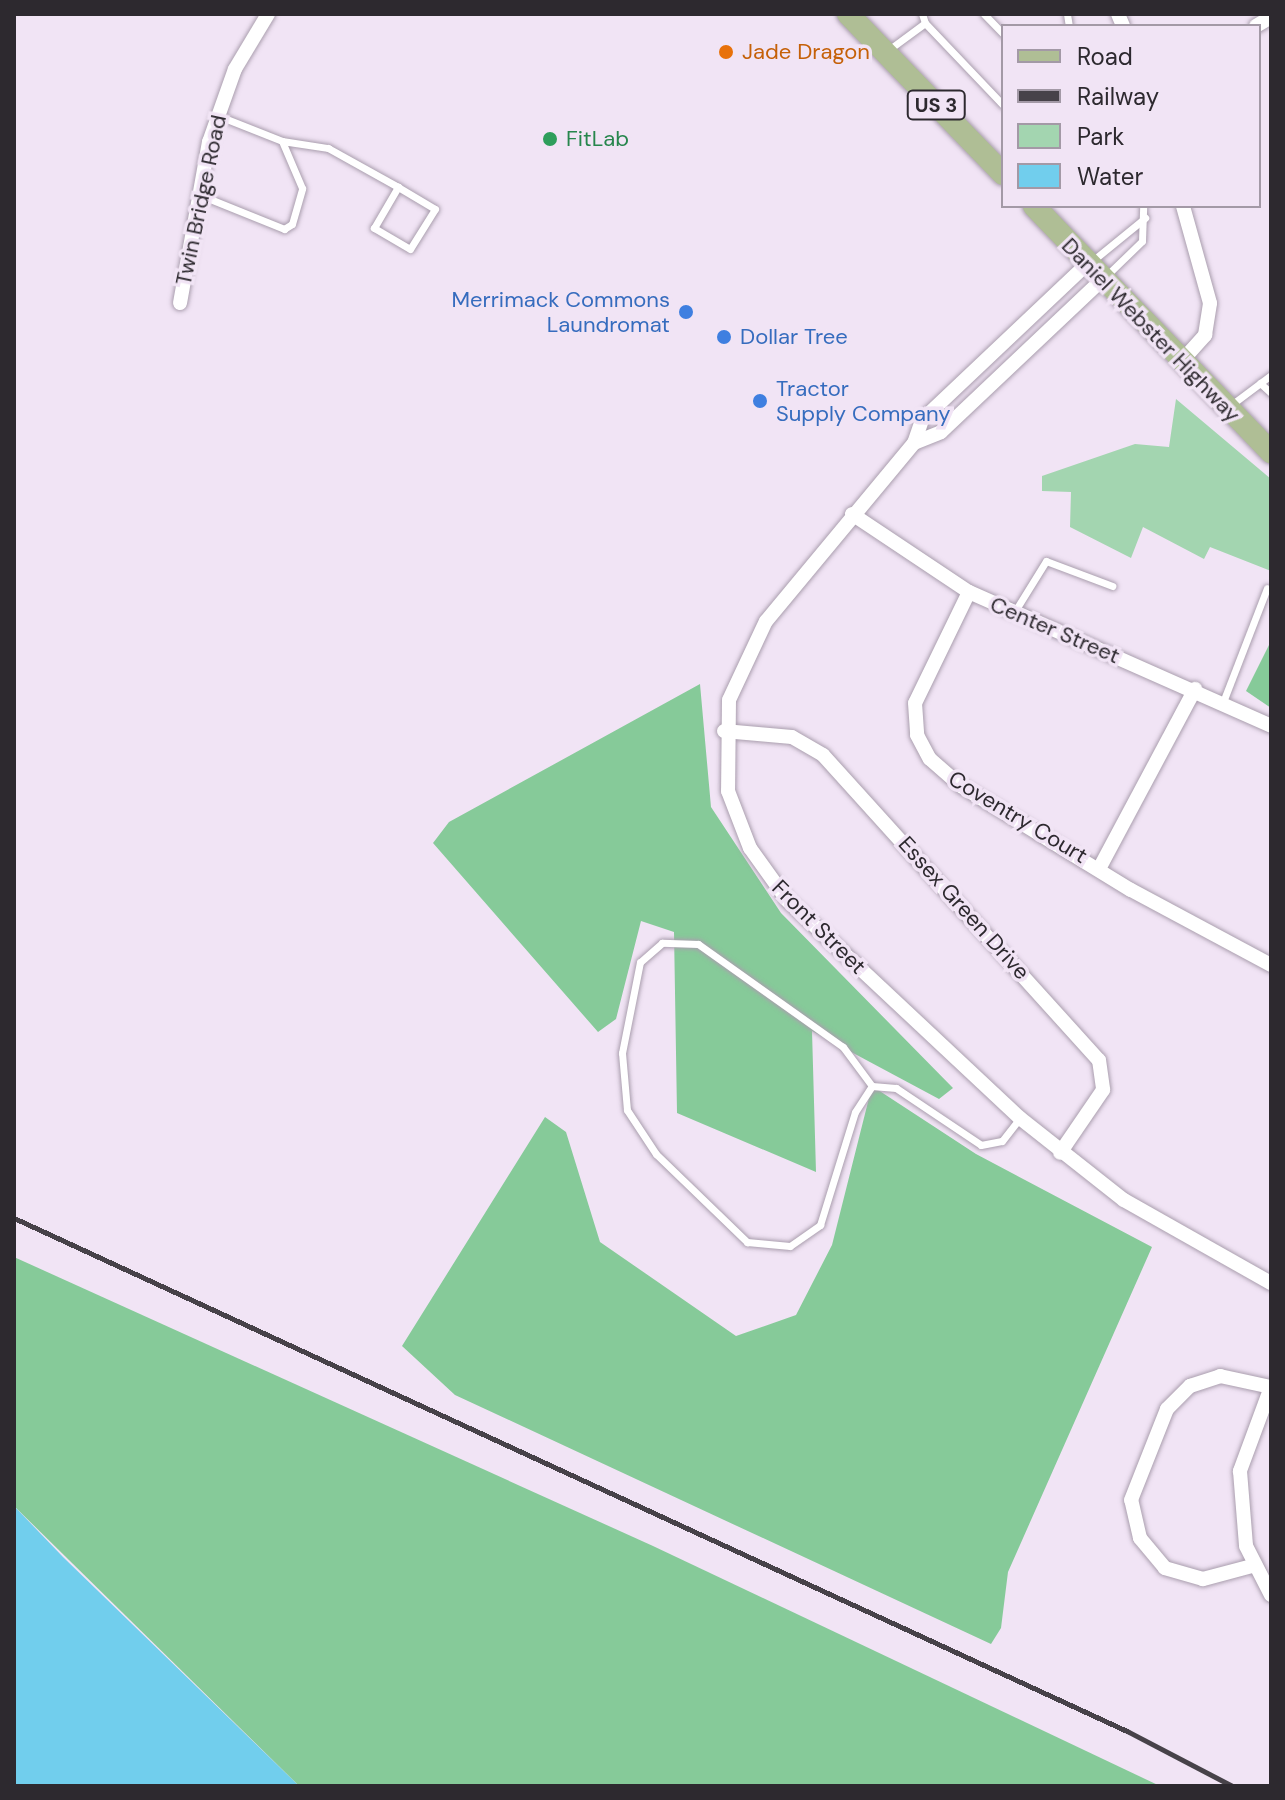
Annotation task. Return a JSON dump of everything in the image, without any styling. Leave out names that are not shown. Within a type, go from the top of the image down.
[{"type":"main road","name":"US 3","points":[[848,14],[1001,172]]},
{"type":"main road","name":"Daniel Webster Highway","points":[[1036,208],[1180,363],[1271,452]]},
{"type":"street","name":"Twin Bridge Road","points":[[180,303],[198,194],[217,115],[268,14]]},
{"type":"street","points":[[1180,363],[1205,335],[1210,303],[1184,208]]},
{"type":"street","name":"Front Street","points":[[1094,272],[922,420],[914,443],[852,514],[749,647],[724,731],[728,791],[768,876],[1020,1118],[1060,1153],[1124,1200],[1271,1283]]},
{"type":"street","name":"Front Street","points":[[914,443],[941,432],[1094,272]]},
{"type":"street","name":"Center Street","points":[[852,514],[969,592],[1195,689],[1271,726]]},
{"type":"street","name":"Coventry Court","points":[[969,592],[919,691],[915,719],[923,748],[952,780],[1271,965]]},
{"type":"street","name":"Coventry Court","points":[[1100,867],[1195,689]]},
{"type":"street","name":"Essex Green Drive","points":[[724,731],[792,737],[823,755],[1099,1060],[1103,1090],[1060,1153]]},
{"type":"street","points":[[1252,1566],[1203,1579],[1165,1568],[1140,1538],[1131,1500],[1167,1409],[1190,1386],[1220,1376],[1271,1387],[1240,1471],[1252,1566],[1271,1595]]},
{"type":"lane","points":[[922,14],[925,23],[1001,103]]},
{"type":"lane","points":[[984,14],[1001,32]]},
{"type":"lane","points":[[886,53],[925,23]]},
{"type":"lane","points":[[217,115],[282,141],[328,148],[398,187],[435,209],[410,249],[374,228],[398,187]]},
{"type":"lane","points":[[198,194],[284,229],[303,202],[282,141]]},
{"type":"lane","points":[[1094,272],[1142,241],[1143,208]]},
{"type":"lane","points":[[1094,272],[1145,218]]},
{"type":"lane","points":[[1226,409],[1271,375]]},
{"type":"lane","points":[[1260,383],[1271,393]]},
{"type":"lane","points":[[1014,613],[1046,561],[1112,586]]},
{"type":"lane","points":[[1223,702],[1267,588]]},
{"type":"lane","points":[[872,1086],[855,1112],[820,1225],[790,1246],[747,1242],[656,1154],[627,1110],[622,1053],[640,962],[662,943],[698,944],[843,1047],[872,1086],[896,1088],[981,1145],[1002,1141],[1020,1118]]},
{"type":"green space","points":[[1176,399],[1271,479],[1271,571],[1210,547],[1204,559],[1143,527],[1131,558],[1070,527],[1071,492],[1042,491],[1042,476],[1135,444],[1169,447]]},
{"type":"green space","points":[[1271,641],[1271,708],[1246,691]]},
{"type":"green space","points":[[700,684],[711,807],[781,913],[953,1088],[939,1099],[812,1031],[816,1172],[677,1113],[674,932],[641,921],[616,1019],[598,1032],[433,843],[449,822]]},
{"type":"green space","points":[[872,1086],[976,1154],[1152,1247],[1008,1572],[1001,1628],[991,1644],[455,1395],[402,1346],[545,1117],[566,1132],[600,1242],[736,1336],[796,1315],[832,1245]]},
{"type":"green space","points":[[14,1257],[653,1546],[1160,1786],[299,1786],[14,1506]]},
{"type":"water","points":[[14,1506],[63,1557],[299,1786],[14,1786]]},
{"type":"railway","points":[[14,1218],[1127,1731],[1232,1786]]},
{"type":"place","name":"Jade Dragon","points":[[726,52]]},
{"type":"place","name":"FitLab","points":[[550,139]]},
{"type":"place","name":"Merrimack Commons Laundromat","points":[[686,312]]},
{"type":"place","name":"Dollar Tree","points":[[724,337]]},
{"type":"place","name":"Tractor Supply Company","points":[[760,401]]}]
